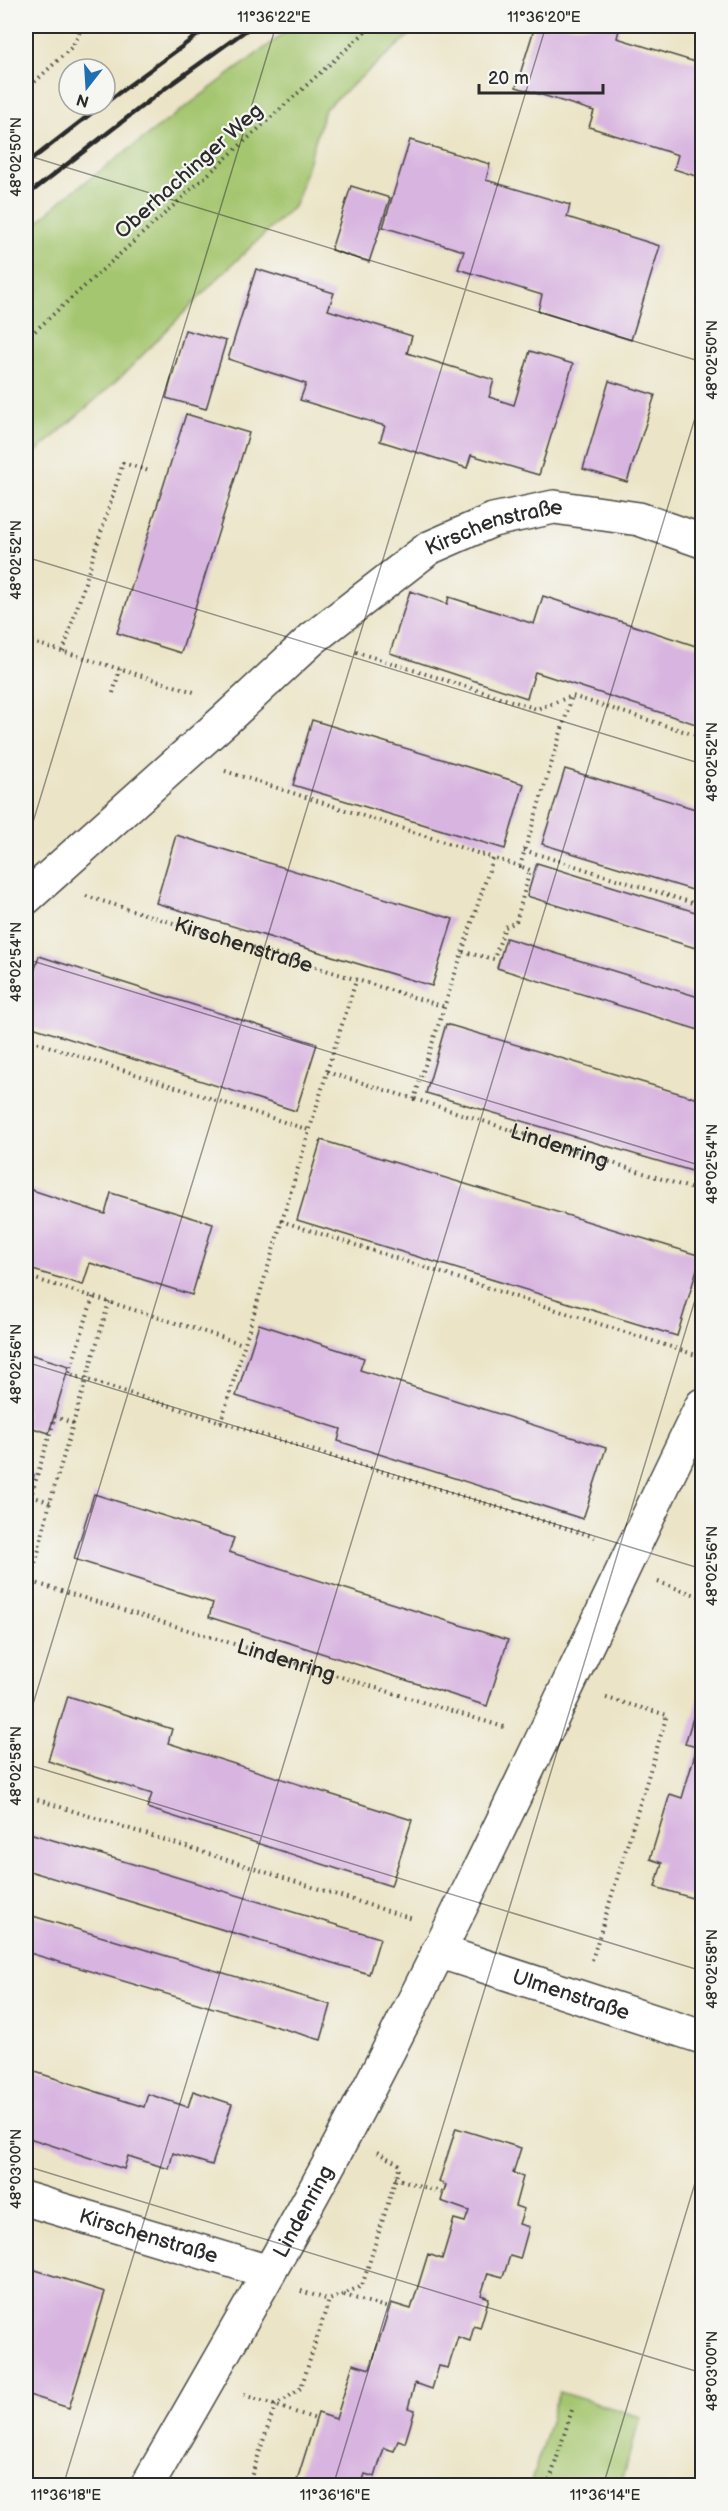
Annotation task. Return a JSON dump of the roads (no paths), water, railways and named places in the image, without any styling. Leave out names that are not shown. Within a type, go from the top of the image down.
[{"type":"street","name":"Kirschenstraße","points":[[34,890],[184,757],[312,639],[429,548],[493,520],[554,507],[639,519],[702,541]]},
{"type":"street","name":"Lindenring","points":[[147,2486],[270,2272],[345,2134],[568,1687],[702,1405]]},
{"type":"street","name":"Ulmenstraße","points":[[443,1940],[702,2037]]},
{"type":"street","name":"Kirschenstraße","points":[[26,2199],[270,2272]]},
{"type":"railway","points":[[117,94],[210,26]]},
{"type":"railway","points":[[26,196],[163,90],[252,26]]},
{"type":"railway","points":[[26,164],[87,117]]}]
